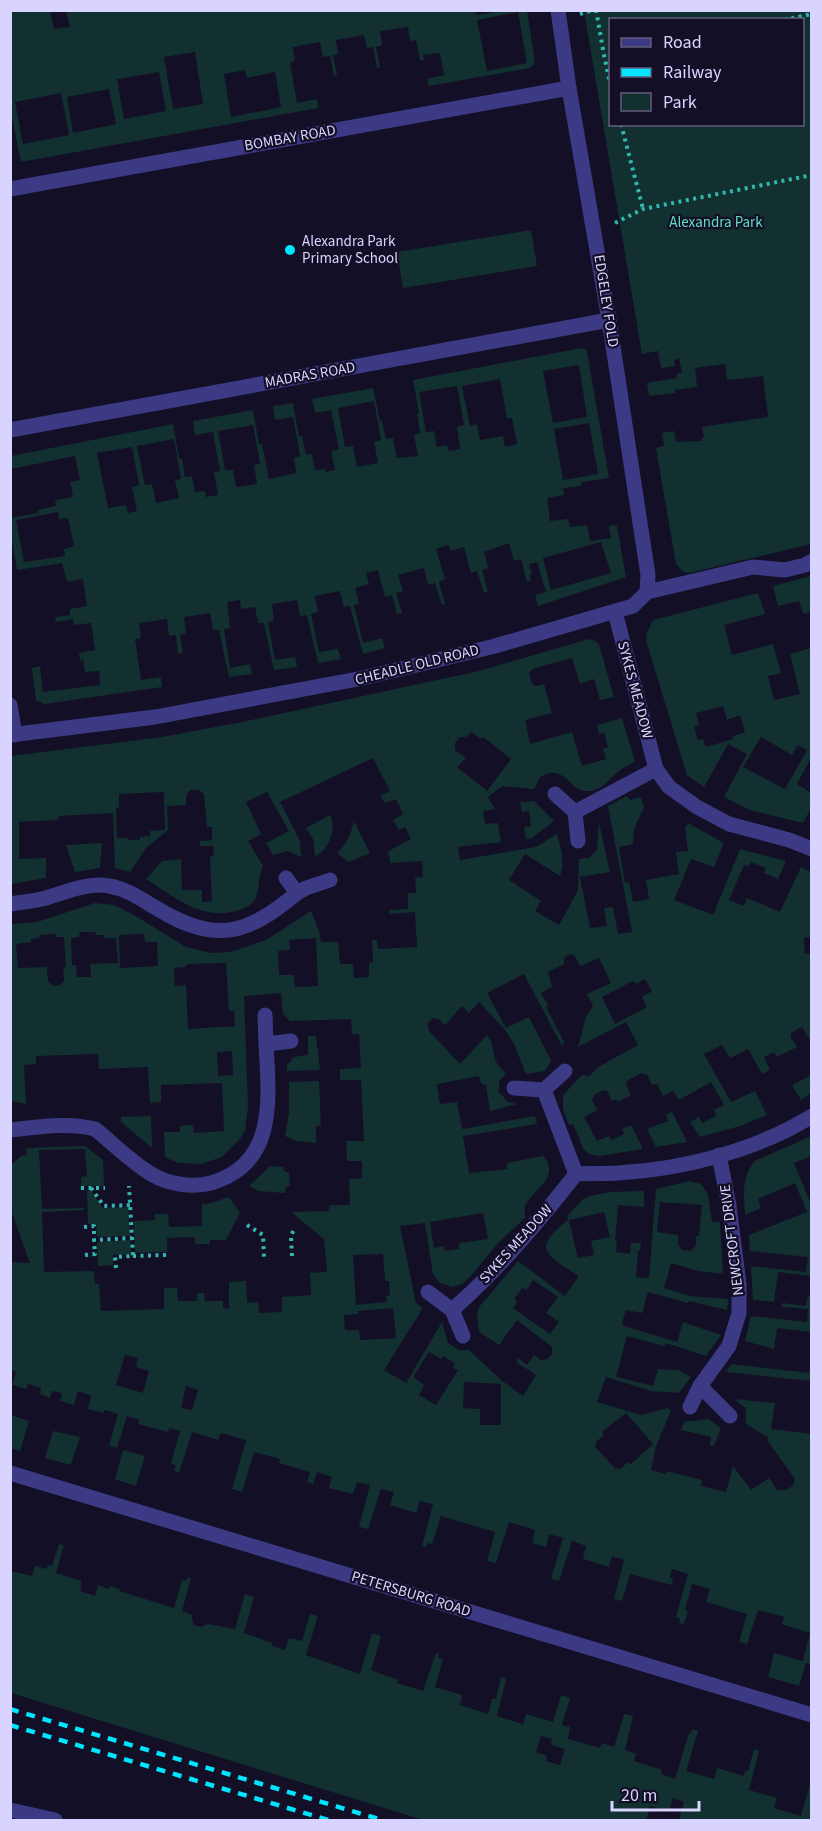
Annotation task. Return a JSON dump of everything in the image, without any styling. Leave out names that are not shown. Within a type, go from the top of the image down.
[{"type":"street","name":"EDGELEY FOLD","points":[[558,10],[568,88],[595,233],[648,575],[647,592]]},
{"type":"street","name":"BOMBAY ROAD","points":[[10,189],[568,88]]},
{"type":"street","name":"MADRAS ROAD","points":[[10,430],[609,320]]},
{"type":"street","name":"CHEADLE OLD ROAD","points":[[13,735],[155,717],[363,678],[495,646],[615,612],[633,606],[647,592],[753,567],[785,570],[812,561]]},
{"type":"street","name":"SYKES MEADOW","points":[[615,612],[656,769],[669,787],[697,807],[729,825],[789,840],[812,849]]},
{"type":"street","points":[[10,705],[13,735]]},
{"type":"street","points":[[575,812],[656,769]]},
{"type":"street","points":[[555,794],[575,812],[578,841]]},
{"type":"street","points":[[286,878],[297,893]]},
{"type":"street","points":[[10,904],[87,886],[108,885],[130,892],[189,926],[202,930],[226,931],[252,923],[274,912],[306,888],[330,880]]},
{"type":"street","points":[[10,1130],[62,1126],[89,1127],[95,1129],[153,1175],[166,1181],[204,1185],[222,1179],[239,1169],[256,1150],[265,1129],[267,1109],[265,1016]]},
{"type":"street","points":[[266,1044],[291,1041]]},
{"type":"street","points":[[514,1088],[544,1090],[565,1071]]},
{"type":"street","points":[[544,1090],[576,1174],[617,1173],[672,1167],[719,1155],[762,1140],[812,1116]]},
{"type":"street","name":"NEWCROFT DRIVE","points":[[690,1407],[700,1386],[729,1346],[739,1313],[739,1284],[729,1206],[719,1155]]},
{"type":"street","name":"SYKES MEADOW","points":[[452,1310],[472,1292],[546,1213],[576,1174]]},
{"type":"street","points":[[428,1292],[452,1310],[464,1336]]},
{"type":"street","points":[[700,1386],[730,1416]]},
{"type":"street","name":"PETERSBURG ROAD","points":[[10,1473],[812,1715]]},
{"type":"street","points":[[10,1810],[56,1821]]},
{"type":"path","points":[[596,10],[609,78]]},
{"type":"path","points":[[793,18],[812,14]]},
{"type":"path","points":[[604,55],[609,54]]},
{"type":"path","points":[[622,126],[643,209]]},
{"type":"path","points":[[595,233],[643,209],[812,175]]},
{"type":"path","points":[[133,1256],[129,1181],[142,1166]]},
{"type":"path","points":[[81,1188],[105,1188]]},
{"type":"path","points":[[91,1188],[104,1206],[130,1205]]},
{"type":"path","points":[[247,1225],[263,1235],[264,1257]]},
{"type":"path","points":[[84,1227],[94,1226],[95,1254],[85,1255]]},
{"type":"path","points":[[292,1256],[291,1236],[294,1228]]},
{"type":"path","points":[[94,1240],[132,1238]]},
{"type":"path","points":[[116,1268],[115,1257],[167,1255]]},
{"type":"green space","points":[[475,10],[476,15],[502,11],[527,11],[535,62],[530,68],[429,86],[427,79],[444,75],[440,53],[423,55],[424,60],[420,61],[416,40],[410,41],[408,27],[380,31],[382,45],[376,47],[380,68],[377,68],[373,47],[367,48],[364,35],[336,40],[338,54],[333,55],[337,75],[334,76],[330,56],[323,57],[320,42],[293,47],[295,61],[290,63],[297,103],[317,99],[318,108],[21,162],[11,113],[11,11],[50,11],[54,29],[70,27],[66,11]],"holes":[[[518,12],[527,63],[487,71],[477,20]],[[195,52],[203,104],[173,109],[164,57]],[[245,70],[247,78],[275,72],[281,107],[231,117],[224,74]],[[159,72],[166,111],[124,119],[117,79]],[[109,89],[116,124],[73,133],[67,97]],[[61,93],[69,135],[23,144],[15,102]]]},
{"type":"green space","name":"Alexandra Park","points":[[584,11],[811,11],[811,544],[689,573],[683,572],[676,564],[656,448],[664,446],[662,433],[674,431],[676,442],[701,441],[704,436],[702,427],[768,417],[763,376],[727,380],[725,364],[695,368],[697,387],[675,390],[675,393],[649,396],[647,383],[677,378],[677,374],[682,373],[679,358],[674,360],[675,366],[661,368],[658,351],[642,354]]},
{"type":"green space","points":[[531,230],[537,266],[403,288],[397,252]]},
{"type":"green space","points":[[585,349],[609,478],[581,482],[581,486],[563,488],[564,495],[547,498],[550,521],[568,519],[570,527],[587,525],[590,541],[611,538],[609,526],[617,525],[626,577],[538,606],[535,595],[546,592],[537,562],[529,564],[532,574],[529,575],[531,580],[527,582],[521,559],[514,561],[509,543],[484,552],[488,568],[482,570],[488,591],[484,593],[477,571],[471,573],[464,547],[451,551],[448,545],[436,549],[445,579],[439,582],[445,604],[442,605],[435,583],[428,585],[424,568],[398,575],[403,591],[396,593],[402,613],[397,614],[392,595],[385,597],[378,570],[366,573],[369,584],[355,588],[359,604],[354,605],[363,643],[382,638],[385,648],[363,654],[350,606],[344,607],[340,591],[315,596],[318,612],[311,614],[319,652],[338,649],[341,659],[318,663],[307,615],[300,616],[297,600],[272,604],[274,620],[268,622],[275,660],[295,657],[297,667],[274,670],[264,623],[258,623],[255,607],[241,609],[240,600],[227,602],[230,628],[224,629],[230,668],[250,664],[252,674],[229,677],[219,630],[213,630],[210,613],[184,617],[186,633],[180,635],[183,653],[178,654],[176,635],[169,636],[167,619],[139,623],[141,638],[135,639],[141,680],[161,677],[162,687],[44,704],[36,700],[32,668],[40,666],[43,692],[100,685],[99,671],[85,672],[83,660],[80,661],[79,653],[95,650],[91,623],[74,625],[73,619],[56,622],[55,617],[70,615],[70,609],[87,606],[83,579],[67,582],[62,563],[17,570],[11,535],[11,518],[38,513],[38,510],[56,506],[55,500],[73,497],[70,482],[80,480],[75,456],[11,469],[11,456],[173,424],[185,477],[192,476],[195,492],[205,491],[206,497],[218,495],[214,472],[220,471],[213,432],[195,435],[193,421],[253,410],[259,444],[262,444],[269,479],[296,473],[294,458],[300,456],[293,417],[275,420],[273,406],[293,403],[299,436],[302,436],[306,455],[312,454],[315,470],[325,469],[326,472],[335,470],[331,451],[339,449],[331,410],[315,413],[312,399],[373,388],[386,439],[393,438],[397,458],[418,456],[414,435],[420,433],[417,414],[419,413],[413,380]],"holes":[[[579,365],[587,417],[553,423],[543,371]],[[500,379],[507,418],[512,418],[517,444],[505,447],[503,436],[480,440],[477,424],[470,426],[462,386]],[[457,386],[464,425],[457,427],[460,449],[449,451],[447,445],[437,447],[434,431],[426,432],[419,392]],[[374,401],[381,440],[374,442],[378,463],[357,467],[353,446],[345,447],[338,408]],[[589,423],[598,474],[563,480],[554,429]],[[253,425],[260,464],[254,465],[257,484],[236,487],[233,470],[225,470],[218,431]],[[174,439],[181,479],[175,480],[179,498],[156,503],[152,484],[145,485],[137,446]],[[132,447],[139,485],[132,487],[137,511],[128,513],[126,505],[108,508],[97,453]],[[58,512],[59,519],[68,518],[74,546],[64,549],[65,556],[24,562],[16,520]],[[601,542],[611,573],[551,590],[543,558]]]},
{"type":"green space","points":[[811,576],[811,612],[803,614],[799,601],[778,606],[773,586]]},
{"type":"green space","points":[[758,593],[765,614],[724,625],[732,655],[773,644],[781,673],[768,676],[774,700],[800,694],[790,654],[811,648],[811,758],[797,784],[811,793],[811,808],[803,823],[750,810],[724,797],[747,754],[728,744],[704,787],[687,775],[647,644],[646,635],[653,620]],"holes":[[[723,706],[727,720],[740,715],[745,732],[732,737],[733,739],[706,747],[703,739],[698,740],[694,727],[699,725],[696,713]],[[761,737],[792,755],[798,745],[807,750],[785,789],[743,767]]]},
{"type":"green space","points":[[589,639],[596,641],[614,697],[600,700],[594,679],[580,684],[572,658],[532,669],[529,674],[532,684],[536,686],[544,684],[552,713],[525,720],[530,744],[572,732],[582,766],[606,759],[603,749],[608,747],[604,733],[599,734],[597,725],[622,718],[635,761],[601,787],[592,791],[581,790],[555,773],[548,773],[540,777],[534,789],[502,786],[488,797],[495,809],[483,811],[485,824],[498,823],[501,842],[458,847],[460,860],[536,847],[557,834],[562,860],[560,876],[525,854],[509,880],[541,901],[535,911],[559,925],[578,890],[579,859],[589,858],[597,850],[599,823],[610,872],[580,877],[590,928],[607,926],[604,908],[613,907],[618,934],[632,932],[608,806],[627,796],[630,800],[641,797],[644,807],[634,829],[633,844],[619,847],[625,883],[629,882],[633,902],[649,899],[646,880],[679,874],[676,852],[688,851],[685,828],[688,823],[724,843],[714,867],[691,859],[674,900],[713,915],[740,849],[786,861],[778,879],[764,873],[766,868],[751,862],[749,866],[744,865],[729,900],[744,906],[747,898],[780,912],[801,867],[811,872],[811,937],[804,938],[805,954],[811,953],[811,1039],[802,1027],[791,1033],[791,1038],[797,1047],[777,1057],[774,1052],[764,1057],[770,1070],[762,1074],[748,1049],[730,1058],[722,1045],[704,1054],[731,1102],[755,1091],[767,1115],[740,1126],[700,1137],[690,1122],[699,1117],[702,1123],[716,1116],[714,1110],[724,1105],[711,1082],[679,1100],[673,1091],[663,1096],[657,1084],[652,1085],[647,1075],[641,1073],[628,1080],[626,1085],[631,1095],[618,1102],[616,1099],[612,1101],[608,1092],[603,1090],[594,1095],[592,1100],[597,1110],[584,1117],[597,1141],[609,1136],[612,1140],[624,1134],[622,1129],[631,1125],[643,1149],[599,1156],[589,1154],[584,1150],[573,1124],[569,1125],[563,1109],[563,1095],[582,1075],[589,1076],[600,1066],[638,1045],[626,1022],[578,1047],[586,1017],[593,1006],[587,994],[611,983],[599,958],[580,966],[575,956],[570,954],[564,958],[564,964],[548,972],[552,987],[541,993],[564,1042],[562,1046],[524,974],[487,993],[506,1028],[529,1017],[551,1061],[545,1071],[526,1074],[514,1044],[505,1030],[479,1002],[469,1013],[462,1006],[445,1025],[439,1019],[433,1018],[428,1023],[429,1031],[460,1064],[487,1035],[497,1063],[506,1073],[499,1082],[499,1092],[508,1102],[517,1104],[490,1111],[486,1085],[481,1084],[479,1076],[437,1084],[440,1104],[457,1102],[462,1129],[535,1116],[537,1124],[463,1136],[469,1173],[507,1169],[507,1163],[543,1156],[549,1171],[543,1184],[528,1201],[525,1208],[526,1217],[498,1243],[462,1284],[453,1287],[440,1283],[433,1274],[425,1223],[400,1226],[416,1303],[423,1308],[384,1370],[406,1383],[442,1322],[448,1343],[459,1350],[469,1350],[501,1380],[523,1396],[536,1375],[516,1362],[518,1358],[527,1365],[534,1355],[541,1360],[548,1359],[552,1354],[552,1347],[517,1320],[499,1345],[479,1332],[477,1313],[480,1306],[518,1261],[565,1296],[579,1276],[551,1257],[546,1245],[549,1238],[568,1220],[567,1216],[583,1199],[610,1192],[644,1191],[644,1207],[618,1205],[615,1241],[617,1241],[616,1252],[630,1254],[631,1243],[641,1243],[638,1251],[636,1277],[649,1278],[656,1189],[690,1181],[701,1184],[708,1194],[712,1222],[720,1222],[723,1274],[698,1271],[671,1263],[664,1288],[690,1296],[728,1299],[727,1310],[689,1301],[688,1303],[648,1292],[642,1313],[626,1310],[622,1323],[624,1326],[677,1342],[683,1322],[721,1335],[706,1356],[666,1343],[664,1346],[627,1336],[616,1377],[653,1386],[658,1369],[678,1370],[691,1377],[679,1393],[651,1391],[606,1377],[597,1402],[641,1415],[668,1408],[671,1411],[656,1446],[651,1470],[666,1474],[667,1471],[702,1480],[701,1486],[726,1492],[733,1466],[751,1490],[769,1478],[777,1490],[785,1490],[793,1486],[795,1479],[767,1440],[769,1438],[746,1424],[746,1408],[734,1399],[775,1403],[771,1429],[811,1434],[811,1660],[810,1664],[806,1663],[799,1686],[768,1677],[774,1653],[803,1661],[810,1633],[782,1624],[784,1617],[758,1610],[747,1644],[739,1642],[747,1614],[706,1602],[710,1589],[692,1584],[684,1624],[679,1623],[680,1619],[676,1617],[688,1574],[672,1569],[670,1578],[673,1579],[672,1585],[630,1574],[622,1601],[614,1599],[624,1560],[612,1556],[609,1567],[583,1559],[586,1546],[572,1541],[559,1581],[551,1579],[563,1538],[549,1534],[546,1547],[532,1543],[535,1530],[509,1522],[496,1563],[487,1561],[495,1532],[441,1516],[432,1544],[427,1543],[426,1547],[422,1546],[433,1504],[420,1501],[416,1513],[390,1505],[394,1492],[381,1489],[368,1529],[359,1527],[370,1485],[357,1482],[353,1494],[329,1488],[332,1477],[317,1472],[313,1484],[307,1482],[310,1472],[279,1463],[280,1459],[254,1452],[242,1492],[232,1489],[246,1440],[221,1433],[218,1440],[192,1432],[179,1473],[174,1471],[176,1465],[171,1464],[180,1431],[169,1428],[168,1432],[138,1424],[139,1420],[127,1416],[117,1448],[109,1446],[118,1414],[105,1410],[103,1413],[88,1409],[91,1396],[78,1391],[74,1405],[60,1401],[62,1393],[52,1391],[50,1398],[40,1394],[41,1388],[28,1384],[26,1389],[12,1385],[16,1372],[10,1370],[11,1262],[30,1263],[12,1213],[11,1165],[21,1156],[27,1155],[26,1148],[85,1146],[103,1160],[104,1186],[81,1186],[81,1177],[87,1176],[85,1149],[39,1150],[42,1209],[84,1208],[84,1210],[42,1212],[44,1272],[94,1271],[95,1284],[99,1284],[101,1311],[164,1309],[164,1288],[177,1288],[178,1301],[197,1301],[197,1293],[204,1293],[205,1301],[223,1301],[223,1308],[229,1309],[229,1282],[246,1281],[247,1303],[258,1302],[259,1313],[282,1312],[282,1297],[311,1295],[310,1273],[327,1272],[324,1239],[291,1212],[329,1211],[330,1205],[350,1205],[349,1179],[362,1178],[362,1161],[347,1161],[346,1141],[364,1141],[361,1080],[340,1080],[340,1069],[361,1068],[359,1034],[352,1034],[351,1019],[290,1021],[283,1014],[281,993],[244,996],[248,1107],[245,1130],[240,1139],[222,1157],[201,1164],[178,1163],[165,1157],[164,1132],[180,1132],[180,1126],[193,1125],[194,1133],[224,1131],[222,1083],[161,1085],[161,1102],[150,1103],[148,1067],[99,1069],[98,1054],[36,1056],[36,1064],[24,1065],[26,1104],[11,1101],[11,924],[37,922],[95,903],[114,905],[186,947],[211,953],[231,952],[266,940],[311,911],[321,942],[338,942],[340,964],[353,964],[354,978],[369,977],[369,963],[373,962],[372,940],[377,940],[378,949],[417,947],[415,912],[389,914],[389,910],[408,909],[408,893],[416,893],[415,878],[423,877],[422,861],[390,863],[387,852],[411,839],[405,827],[399,830],[393,820],[403,814],[396,799],[385,803],[380,796],[390,791],[373,758],[280,802],[300,841],[301,857],[288,851],[273,855],[266,843],[289,831],[267,792],[246,802],[261,834],[248,841],[263,866],[253,902],[236,911],[211,913],[200,910],[177,899],[146,879],[162,861],[181,859],[182,890],[202,890],[202,902],[212,901],[210,857],[214,856],[213,846],[200,846],[200,841],[212,840],[212,827],[207,827],[204,794],[198,790],[190,790],[186,795],[186,805],[167,806],[168,830],[146,848],[130,872],[115,868],[113,813],[59,816],[57,820],[19,822],[19,859],[46,858],[46,878],[11,884],[11,756],[162,737],[479,671]],"holes":[[[471,732],[481,739],[483,737],[511,759],[487,791],[457,767],[466,758],[455,750],[455,743],[460,737],[466,737]],[[164,792],[165,830],[150,831],[150,836],[140,837],[140,840],[117,838],[116,808],[119,807],[119,794]],[[80,932],[95,932],[96,935],[104,935],[104,938],[116,938],[118,963],[90,964],[91,977],[77,977],[76,965],[72,965],[71,938],[79,937]],[[56,934],[56,937],[64,937],[66,967],[63,967],[64,981],[60,985],[53,986],[48,981],[47,967],[18,968],[16,944],[31,942],[31,939],[39,938],[40,935]],[[144,934],[145,942],[157,942],[158,966],[120,968],[119,935]],[[316,938],[318,986],[295,987],[294,975],[279,975],[278,951],[290,950],[289,940]],[[226,963],[229,1011],[234,1011],[235,1026],[188,1029],[186,985],[175,986],[174,968],[185,967],[187,964]],[[645,979],[652,991],[642,997],[647,1007],[615,1024],[602,997],[633,981],[636,984]],[[232,1051],[233,1075],[218,1076],[217,1052]],[[660,1202],[702,1205],[696,1246],[690,1251],[682,1250],[678,1244],[678,1235],[657,1232]],[[604,1212],[610,1237],[591,1241],[594,1255],[578,1258],[569,1220]],[[483,1213],[488,1239],[459,1243],[459,1249],[445,1251],[444,1246],[434,1248],[430,1222]],[[383,1254],[385,1281],[389,1281],[390,1295],[386,1296],[387,1302],[356,1305],[353,1255]],[[533,1280],[558,1297],[546,1313],[559,1322],[550,1334],[513,1308],[517,1302],[514,1299],[522,1288],[527,1290]],[[393,1308],[396,1338],[360,1340],[359,1330],[345,1330],[344,1315],[358,1314],[358,1311]],[[429,1352],[455,1363],[453,1368],[458,1370],[436,1405],[419,1395],[424,1385],[413,1377]],[[125,1355],[138,1358],[136,1367],[149,1371],[143,1393],[116,1385]],[[464,1382],[501,1384],[501,1425],[480,1425],[480,1409],[463,1408]],[[186,1386],[198,1390],[192,1410],[181,1408]],[[626,1413],[653,1444],[631,1464],[628,1462],[620,1469],[615,1468],[595,1447],[596,1442],[604,1435],[602,1432]]]},
{"type":"green space","points":[[534,801],[554,821],[532,838],[526,839],[524,827],[531,826],[529,811],[522,812],[520,802]]},
{"type":"green space","points":[[330,815],[333,827],[330,839],[315,857],[313,839],[306,828]]},
{"type":"green space","points":[[354,821],[370,853],[349,862],[337,853],[348,838]]},
{"type":"green space","points":[[102,843],[100,868],[75,872],[66,845]]},
{"type":"green space","points":[[308,1036],[316,1036],[320,1070],[287,1071],[287,1065],[294,1057],[308,1055]]},
{"type":"green space","points":[[811,1075],[811,1093],[801,1100],[792,1085]]},
{"type":"green space","points":[[319,1081],[321,1126],[316,1126],[316,1143],[296,1141],[285,1136],[289,1113],[289,1082]]},
{"type":"green space","points":[[672,1112],[687,1142],[656,1147],[647,1129],[668,1121],[666,1115]]},
{"type":"green space","points":[[151,1116],[152,1148],[121,1122],[121,1117]]},
{"type":"green space","points":[[811,1136],[811,1156],[794,1163],[811,1204],[811,1280],[810,1276],[778,1272],[774,1302],[753,1300],[751,1266],[806,1272],[808,1257],[750,1251],[749,1235],[807,1212],[795,1183],[758,1199],[761,1208],[745,1215],[744,1187],[747,1173],[755,1161]]},
{"type":"green space","points":[[270,1166],[283,1167],[284,1171],[289,1173],[290,1186],[286,1187],[285,1193],[258,1191],[249,1186]]},
{"type":"green space","points":[[87,1191],[91,1191],[103,1208],[128,1207],[130,1236],[97,1237],[96,1224],[88,1224]]},
{"type":"green space","points":[[229,1197],[240,1213],[226,1240],[210,1240],[210,1244],[195,1244],[195,1237],[167,1238],[167,1252],[135,1253],[134,1221],[155,1220],[155,1214],[168,1214],[169,1227],[202,1226],[202,1204]]},
{"type":"green space","points":[[130,1240],[131,1254],[113,1255],[113,1265],[98,1266],[97,1242]]},
{"type":"green space","points":[[808,1295],[811,1296],[811,1332],[777,1328],[774,1349],[745,1341],[751,1316],[807,1322],[808,1309],[782,1307],[782,1303],[806,1306]]},
{"type":"green space","points":[[811,1356],[811,1381],[726,1372],[731,1364],[809,1373]]},
{"type":"green space","points":[[10,1415],[29,1421],[20,1451],[11,1448]]},
{"type":"green space","points":[[708,1419],[721,1428],[714,1446],[710,1446],[711,1437],[681,1430],[684,1422]]},
{"type":"green space","points":[[53,1431],[80,1437],[71,1465],[45,1458]]},
{"type":"green space","points":[[123,1450],[145,1456],[136,1486],[115,1479]]},
{"type":"green space","points":[[59,1544],[64,1545],[56,1573],[82,1581],[80,1591],[95,1596],[98,1585],[109,1589],[110,1586],[120,1589],[119,1591],[174,1608],[182,1580],[186,1581],[188,1577],[191,1578],[182,1611],[192,1615],[194,1625],[201,1627],[208,1624],[235,1629],[245,1594],[254,1597],[244,1633],[285,1650],[289,1638],[302,1641],[310,1614],[318,1616],[306,1655],[360,1674],[372,1633],[381,1636],[371,1670],[398,1680],[397,1683],[423,1691],[436,1653],[439,1653],[438,1658],[443,1659],[435,1687],[462,1695],[460,1705],[488,1714],[492,1699],[496,1699],[501,1677],[506,1679],[497,1716],[523,1724],[526,1714],[553,1722],[561,1695],[570,1698],[562,1725],[570,1727],[568,1739],[600,1748],[602,1743],[614,1747],[624,1714],[633,1716],[625,1750],[636,1754],[634,1761],[662,1770],[661,1774],[675,1779],[692,1729],[698,1731],[686,1771],[714,1779],[717,1768],[744,1776],[745,1770],[748,1771],[754,1749],[759,1751],[749,1790],[777,1798],[774,1808],[801,1816],[811,1780],[811,1820],[679,1820],[684,1802],[673,1798],[669,1811],[650,1806],[646,1820],[423,1820],[11,1693],[11,1573],[32,1576],[35,1566],[46,1569],[48,1565],[52,1566]],"holes":[[[541,1736],[552,1739],[551,1745],[565,1749],[560,1765],[546,1761],[547,1756],[536,1752]]]},
{"type":"railway","points":[[10,1709],[382,1820]]},
{"type":"railway","points":[[10,1725],[328,1820]]},
{"type":"place","name":"Alexandra Park Primary School","points":[[290,250]]}]
